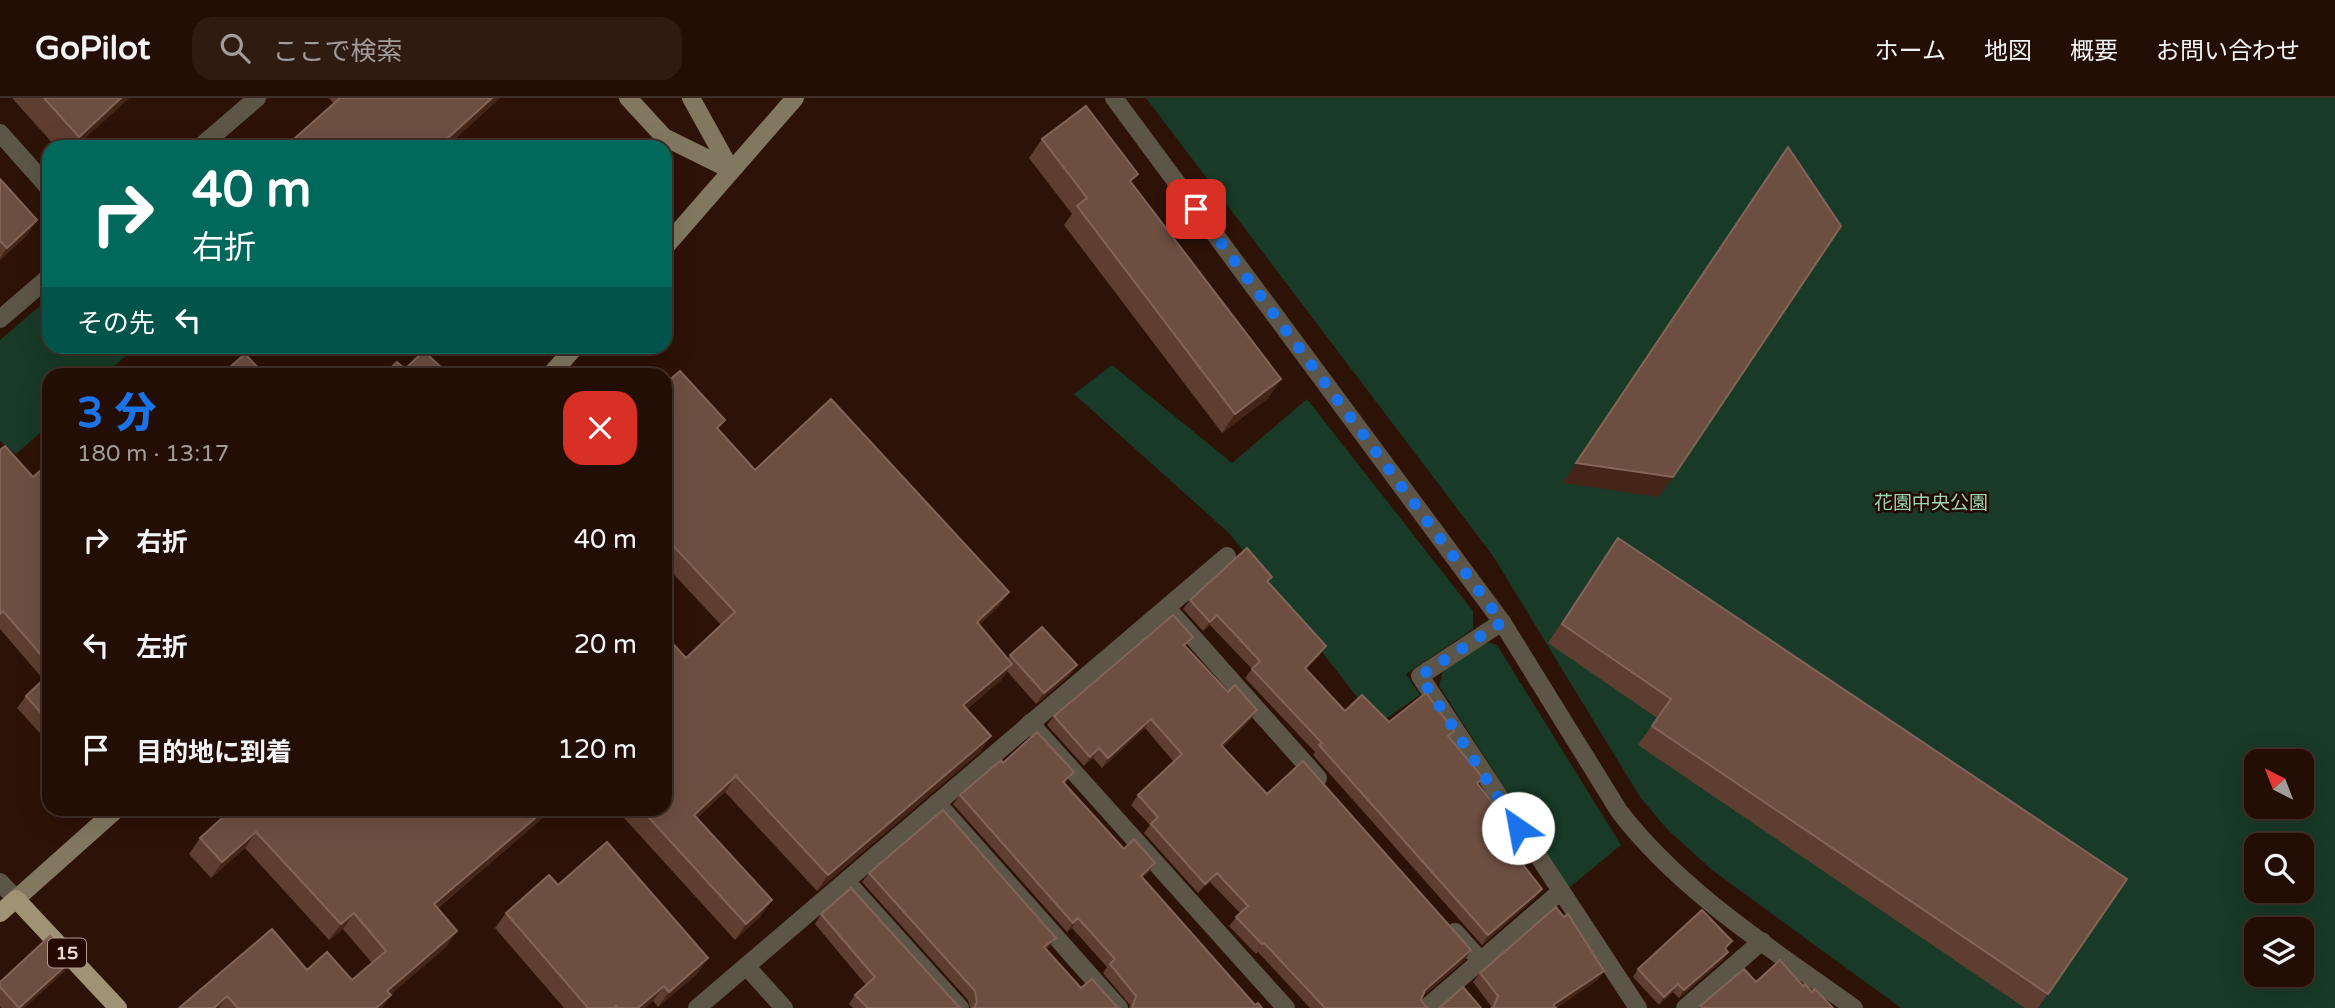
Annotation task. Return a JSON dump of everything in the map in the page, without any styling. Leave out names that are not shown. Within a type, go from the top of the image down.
[{"type":"main road","points":[[628,98],[664,137],[670,140]]},
{"type":"main road","points":[[691,98],[731,170]]},
{"type":"main road","points":[[672,239],[795,98]]},
{"type":"main road","points":[[672,141],[731,170]]},
{"type":"main road","points":[[556,368],[569,354]]},
{"type":"main road","points":[[0,913],[109,816]]},
{"type":"main road","name":"15","points":[[16,899],[118,1008]]},
{"type":"street","points":[[208,140],[257,98]]},
{"type":"street","points":[[1114,98],[1502,622],[1619,811],[1641,839],[1668,867],[1762,941],[1854,1008]]},
{"type":"street","points":[[0,133],[42,180]]},
{"type":"street","points":[[0,319],[42,282]]},
{"type":"street","points":[[696,1008],[1227,556]]},
{"type":"street","points":[[1167,608],[1333,795]]},
{"type":"street","points":[[1502,622],[1420,676],[1638,1008]]},
{"type":"street","points":[[1030,723],[1286,1008]]},
{"type":"street","points":[[937,803],[1119,1008]]},
{"type":"street","points":[[846,881],[960,1008]]},
{"type":"street","points":[[0,882],[16,899]]},
{"type":"street","points":[[1426,1008],[1560,892]]},
{"type":"street","points":[[1444,920],[1481,961]]},
{"type":"street","points":[[1685,1008],[1762,941]]},
{"type":"street","points":[[747,967],[784,1008]]},
{"type":"street","points":[[1458,981],[1472,999]]},
{"type":"green space","name":"花園中央公園","points":[[1146,98],[2335,98],[2335,1008],[1901,1008],[1712,870],[1667,829],[1640,797],[1493,556]]},
{"type":"green space","points":[[42,304],[42,354],[128,354],[112,368],[42,368],[42,431],[16,454],[0,441],[0,340]]},
{"type":"green space","points":[[1112,365],[1232,463],[1307,399],[1473,611],[1473,629],[1406,674],[1420,695],[1378,724],[1230,534],[1074,394]]},
{"type":"green space","points":[[1486,642],[1497,645],[1621,845],[1569,888],[1439,686],[1443,671]]},
{"type":"building","points":[[44,98],[121,98],[79,137]]},
{"type":"building","points":[[340,98],[492,98],[446,140],[293,140]]},
{"type":"building","points":[[1086,106],[1138,174],[1130,181],[1281,379],[1235,414],[1077,206],[1087,198],[1042,139]]},
{"type":"building","points":[[1788,147],[1841,226],[1673,477],[1576,463]]},
{"type":"building","points":[[0,179],[37,220],[7,248],[0,241]]},
{"type":"building","points":[[245,354],[258,368],[229,368]]},
{"type":"building","points":[[421,354],[427,354],[442,368],[406,368]]},
{"type":"building","points":[[397,362],[404,368],[390,368]]},
{"type":"building","points":[[680,371],[725,420],[717,428],[755,470],[831,399],[1009,592],[977,622],[1012,664],[963,705],[991,736],[828,875],[736,776],[694,815],[772,900],[746,924],[647,816],[672,816],[672,643],[686,658],[735,612],[672,544],[672,378]]},
{"type":"building","points":[[5,446],[33,477],[42,469],[42,656],[3,611],[0,614],[0,450]]},
{"type":"building","points":[[1618,538],[2127,879],[2048,994],[1652,726],[1671,699],[1562,624]]},
{"type":"building","points":[[1247,548],[1272,577],[1267,581],[1326,646],[1305,668],[1345,711],[1362,695],[1389,722],[1426,693],[1454,731],[1448,736],[1483,778],[1477,783],[1525,844],[1514,853],[1542,889],[1488,935],[1319,745],[1322,743],[1252,669],[1260,661],[1217,615],[1210,622],[1190,600]]},
{"type":"building","points":[[1173,615],[1193,637],[1184,645],[1228,692],[1235,685],[1257,710],[1221,745],[1267,794],[1303,761],[1471,950],[1425,990],[1421,1000],[1429,1008],[1325,1008],[1236,917],[1248,906],[1217,873],[1205,884],[1151,824],[1158,817],[1138,795],[1182,754],[1151,719],[1108,758],[1099,748],[1090,757],[1054,716]]},
{"type":"building","points":[[1042,627],[1077,665],[1044,693],[1010,655]]},
{"type":"building","points":[[42,681],[42,714],[26,696]]},
{"type":"building","points":[[1037,732],[1074,772],[1063,782],[1124,849],[1134,839],[1155,863],[1141,876],[1255,1005],[1258,1003],[1262,1008],[1132,1008],[1136,996],[1110,964],[1115,959],[1078,918],[1073,923],[960,795],[1001,760],[1003,763]]},
{"type":"building","points":[[943,810],[1056,938],[1044,947],[1081,988],[1092,979],[1117,1007],[1121,1008],[974,1008],[977,1002],[975,991],[869,873]]},
{"type":"building","points":[[224,816],[538,816],[434,904],[457,931],[387,991],[391,995],[376,1008],[238,1008],[227,996],[214,1008],[179,1008],[272,929],[307,970],[327,952],[352,980],[386,951],[354,913],[341,924],[256,832],[222,862],[200,838]]},
{"type":"building","points":[[607,842],[708,958],[669,992],[664,986],[638,1008],[588,1008],[506,913],[549,875],[558,885]]},
{"type":"building","points":[[851,888],[961,1008],[868,1008],[855,995],[875,977],[821,914]]},
{"type":"building","points":[[1556,907],[1564,917],[1568,914],[1604,971],[1553,1005],[1556,1008],[1493,1008],[1498,996],[1480,973]]},
{"type":"building","points":[[1702,910],[1732,941],[1725,948],[1728,952],[1684,990],[1678,984],[1664,997],[1638,969]]},
{"type":"building","points":[[50,936],[72,960],[19,1008],[0,987],[0,982]]},
{"type":"building","points":[[1780,960],[1803,986],[1805,984],[1812,992],[1815,989],[1833,1008],[1700,1006],[1744,969],[1756,982]]},
{"type":"building","points":[[1463,987],[1481,1008],[1439,1008]]},
{"type":"route","points":[[1196,209],[1502,622],[1420,676],[1518,828]]}]
